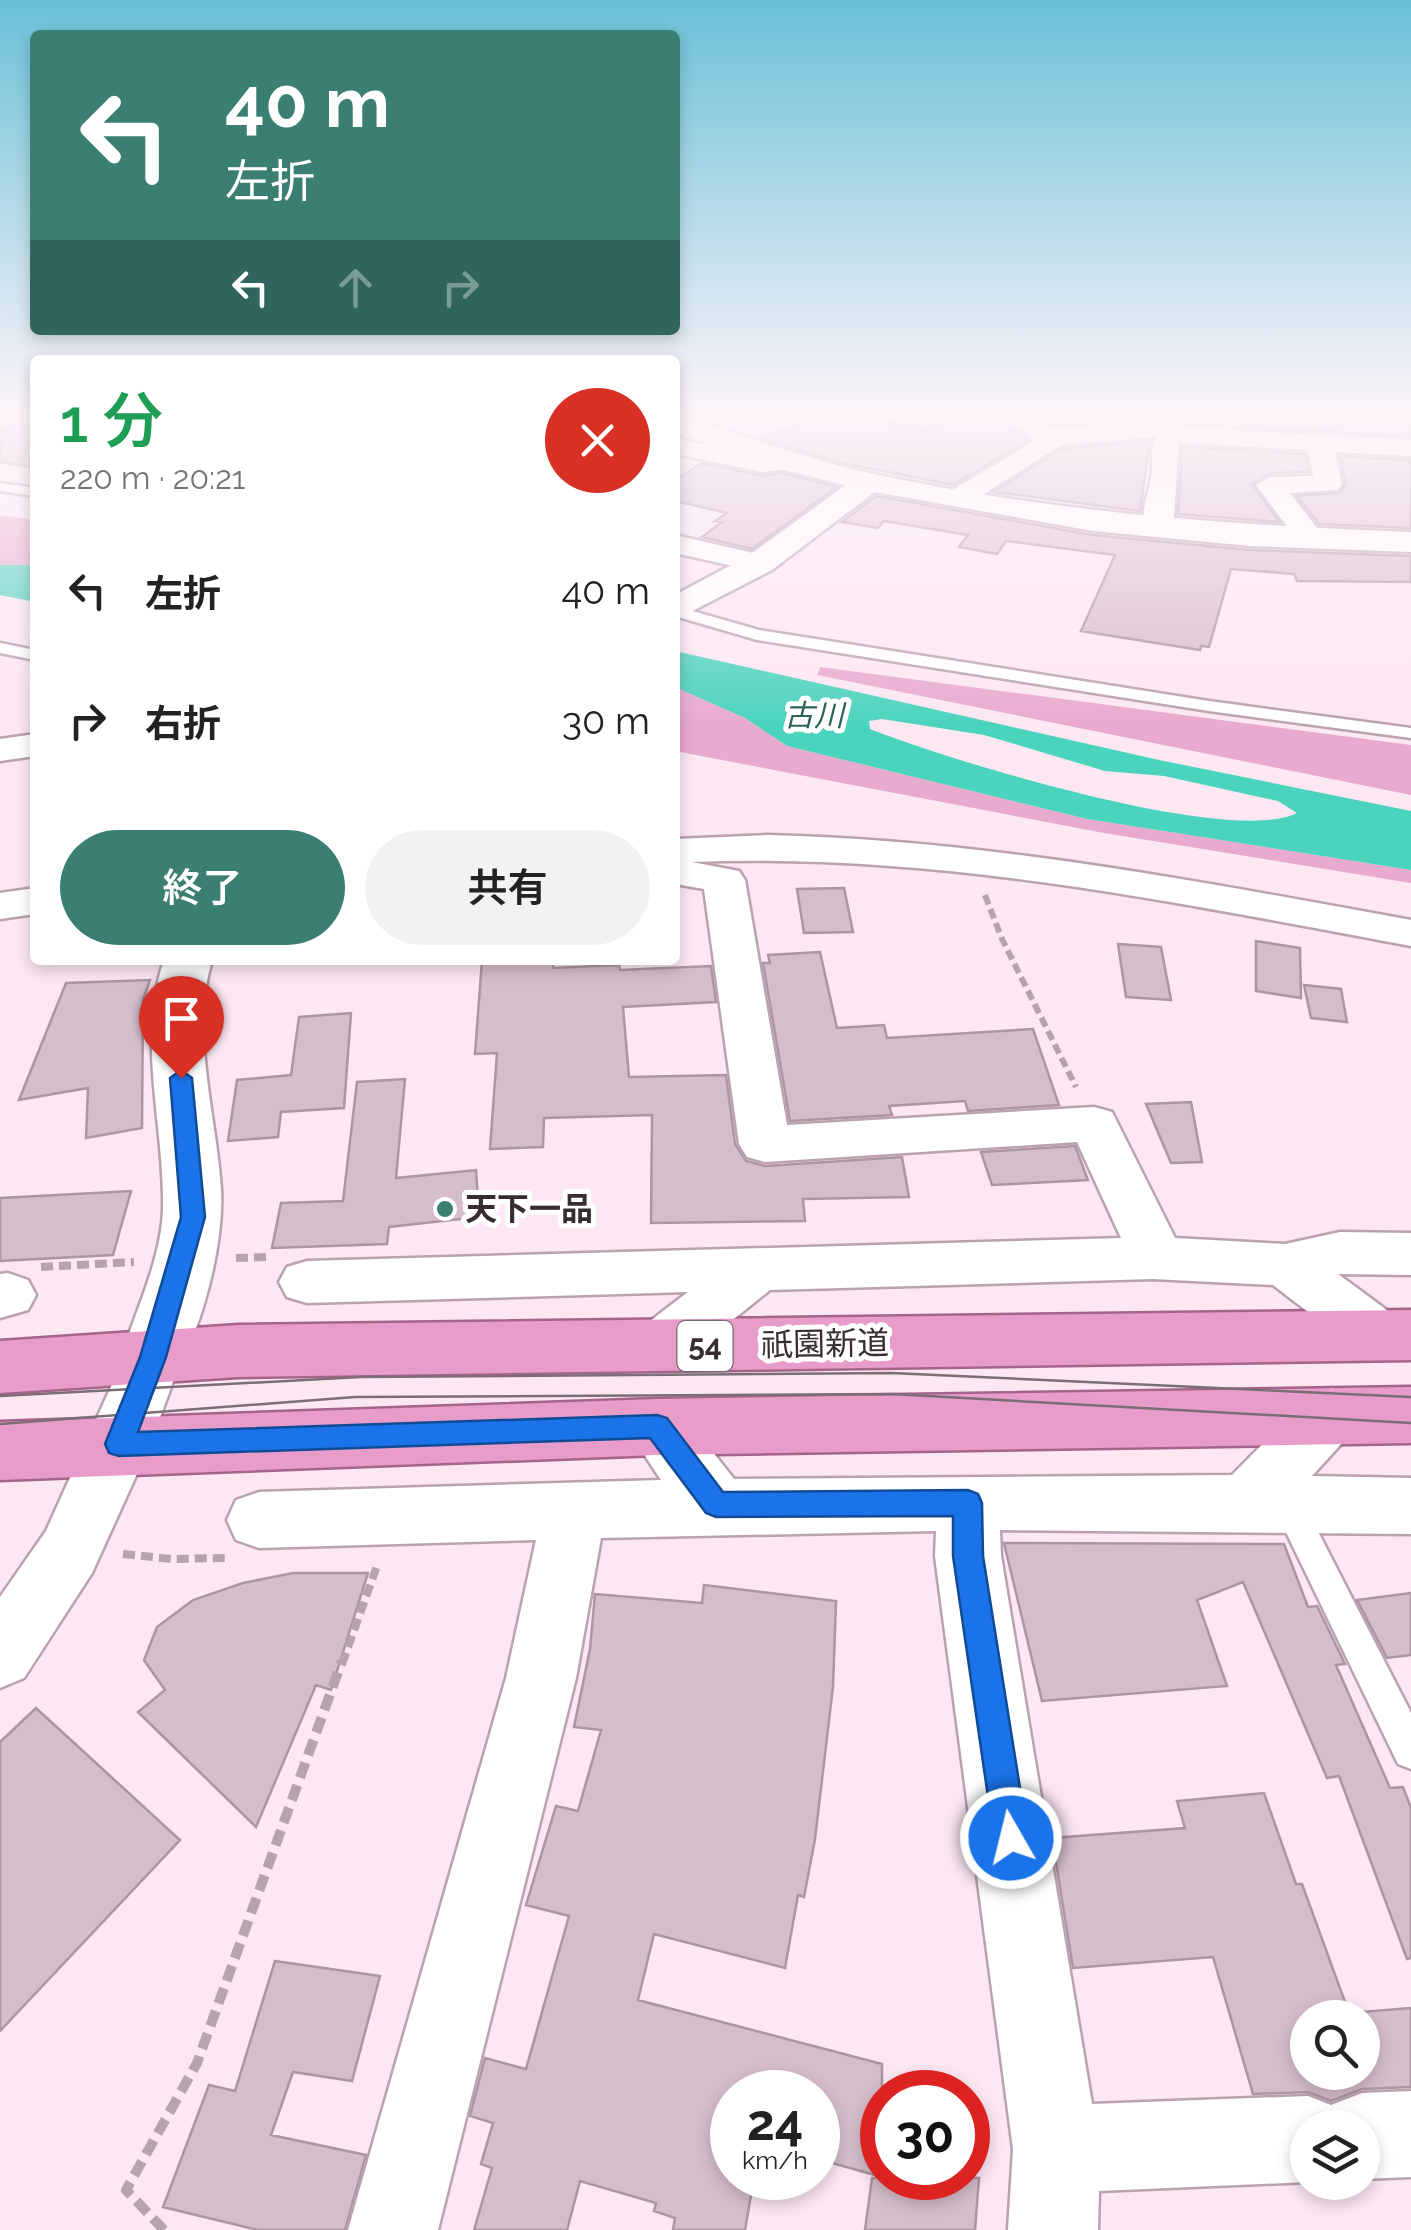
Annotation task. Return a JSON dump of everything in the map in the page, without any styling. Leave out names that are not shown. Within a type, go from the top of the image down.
[{"type":"highway","name":"祇園新道","points":[[0,1367],[238,1351],[1395,1335]]},
{"type":"highway","points":[[0,1451],[657,1426],[1332,1413],[1411,1415]]},
{"type":"main road","points":[[680,607],[760,564],[820,519]]},
{"type":"main road","points":[[1091,519],[1158,529],[1411,542]]},
{"type":"main road","points":[[153,1357],[193,1217],[178,1043],[186,965]]},
{"type":"street","points":[[1158,519],[1158,529]]},
{"type":"street","points":[[1296,519],[1310,538]]},
{"type":"street","points":[[680,545],[760,564]]},
{"type":"street","points":[[0,750],[30,746]]},
{"type":"street","points":[[680,854],[724,847],[882,851],[1054,869],[1411,933]]},
{"type":"street","points":[[680,857],[724,880],[765,1144],[1094,1124],[1147,1235],[1153,1258]]},
{"type":"street","points":[[0,906],[30,902]]},
{"type":"street","points":[[308,1282],[1153,1258],[1285,1266],[1340,1252],[1411,1254]]},
{"type":"street","points":[[1285,1266],[1395,1335]]},
{"type":"street","points":[[658,1347],[756,1270]]},
{"type":"street","points":[[0,1655],[69,1552],[119,1444],[153,1357]]},
{"type":"street","points":[[1247,1502],[1332,1413]]},
{"type":"street","points":[[657,1426],[716,1504]]},
{"type":"street","points":[[259,1520],[716,1504],[1247,1502],[1411,1506]]},
{"type":"street","points":[[968,1503],[968,1556],[1055,2190],[1290,2143]]},
{"type":"street","points":[[394,2230],[541,1678],[574,1510]]},
{"type":"street","points":[[1380,2135],[1411,2134]]},
{"type":"lane","points":[[680,612],[758,635],[1209,706],[1411,733]]},
{"type":"lane","points":[[0,648],[30,654]]},
{"type":"lane","points":[[1302,1532],[1411,1751]]},
{"type":"path","points":[[980,882],[1002,939],[1094,1124]]},
{"type":"path","points":[[14,1286],[152,1261]]},
{"type":"path","points":[[164,2230],[126,2190],[197,2063],[379,1563]]},
{"type":"shaded area","points":[[0,519],[30,519],[30,565],[0,565]]},
{"type":"shaded area","points":[[820,667],[1411,745],[1411,795],[817,675]]},
{"type":"shaded area","points":[[680,689],[745,718],[787,746],[1087,819],[1411,870],[1411,883],[1104,833],[680,752]]},
{"type":"water","points":[[0,565],[30,565],[30,601],[0,595]]},
{"type":"water","name":"古川","points":[[680,652],[1159,760],[1411,811],[1411,870],[1087,819],[787,746],[745,718],[680,689]],"holes":[[[882,719],[984,735],[1105,771],[1164,776],[1278,801],[1297,813],[1262,820],[1213,818],[1086,795],[907,743],[870,729],[869,721]]]},
{"type":"building","points":[[793,519],[752,549],[702,537],[722,522],[715,521]]},
{"type":"building","points":[[846,519],[1004,519],[1092,535],[1250,550],[1411,556],[1411,582],[1297,581],[1294,574],[1231,569],[1209,647],[1201,646],[1200,650],[1081,631],[1115,555],[1006,541],[997,554],[959,547],[968,535],[884,521],[878,528],[842,522]]},
{"type":"building","points":[[1315,519],[1411,519],[1411,528],[1319,524]]},
{"type":"building","points":[[844,888],[853,932],[804,933],[797,889]]},
{"type":"building","points":[[1256,941],[1300,948],[1301,998],[1256,991]]},
{"type":"building","points":[[1118,944],[1161,947],[1171,1000],[1126,997]]},
{"type":"building","points":[[820,952],[837,1028],[884,1025],[887,1038],[1033,1029],[1059,1105],[968,1111],[965,1101],[889,1106],[892,1115],[790,1121],[763,963],[770,963],[768,955]]},
{"type":"building","points":[[482,965],[619,965],[620,970],[711,966],[716,1002],[623,1007],[629,1077],[726,1075],[735,1144],[746,1161],[765,1166],[902,1157],[909,1197],[803,1199],[805,1221],[651,1223],[652,1115],[544,1118],[543,1147],[490,1149],[497,1053],[475,1054]]},
{"type":"building","points":[[150,980],[143,1000],[142,1128],[86,1138],[88,1088],[19,1100],[66,983]]},
{"type":"building","points":[[1304,985],[1341,989],[1347,1022],[1311,1018]]},
{"type":"building","points":[[351,1013],[344,1108],[281,1112],[278,1137],[228,1141],[237,1080],[291,1075],[299,1017]]},
{"type":"building","points":[[405,1079],[396,1178],[476,1170],[479,1217],[389,1227],[387,1244],[272,1248],[281,1203],[343,1201],[357,1082]]},
{"type":"building","points":[[1191,1102],[1202,1162],[1171,1163],[1146,1104]]},
{"type":"building","points":[[1075,1146],[1088,1180],[992,1185],[981,1152]]},
{"type":"building","points":[[131,1191],[113,1255],[0,1261],[0,1198]]},
{"type":"building","points":[[1004,1543],[1284,1544],[1308,1607],[1317,1606],[1345,1664],[1336,1665],[1390,1788],[1403,1787],[1411,1808],[1411,1958],[1407,1959],[1339,1776],[1327,1778],[1243,1582],[1197,1600],[1227,1686],[1042,1701]]},
{"type":"building","points":[[293,1573],[368,1573],[331,1690],[316,1685],[256,1827],[138,1712],[165,1690],[144,1660],[157,1627],[193,1600],[243,1583]]},
{"type":"building","points":[[704,1585],[836,1601],[833,1687],[815,1839],[804,1897],[798,1895],[785,1968],[654,1934],[638,2000],[882,2064],[882,2070],[860,2070],[860,2171],[840,2165],[840,2070],[710,2070],[710,2200],[750,2200],[745,2230],[673,2230],[675,2218],[654,2211],[656,2203],[580,2181],[567,2230],[474,2230],[492,2168],[481,2164],[493,2123],[470,2116],[485,2058],[526,2069],[569,1916],[526,1905],[556,1806],[578,1811],[601,1730],[574,1727],[590,1649],[595,1594],[702,1603]]},
{"type":"building","points":[[1411,1593],[1411,1655],[1387,1658],[1357,1600]]},
{"type":"building","points":[[36,1708],[180,1840],[0,2031],[0,1742]]},
{"type":"building","points":[[1264,1793],[1296,1884],[1302,1884],[1344,2000],[1290,2000],[1290,2090],[1359,2090],[1331,2101],[1308,2092],[1253,2094],[1213,1957],[1073,1968],[1052,1838],[1185,1828],[1177,1801]]},
{"type":"building","points":[[275,1961],[380,1976],[352,2081],[293,2072],[271,2135],[366,2155],[345,2230],[258,2230],[163,2207],[209,2085],[235,2091]]},
{"type":"building","points":[[1411,2008],[1411,2087],[1380,2088],[1380,2010]]},
{"type":"building","points":[[869,2200],[977,2200],[975,2230],[865,2230]]},
{"type":"tram line","points":[[0,1396],[361,1377],[892,1373],[1411,1397]]},
{"type":"tram line","points":[[0,1424],[355,1397],[892,1394],[1411,1423]]},
{"type":"place","name":"天下一品","points":[[445,1209]]},
{"type":"route","points":[[181,1078],[193,1217],[153,1357],[119,1444],[657,1426],[716,1504],[968,1503],[968,1556],[1011,1838]]}]
